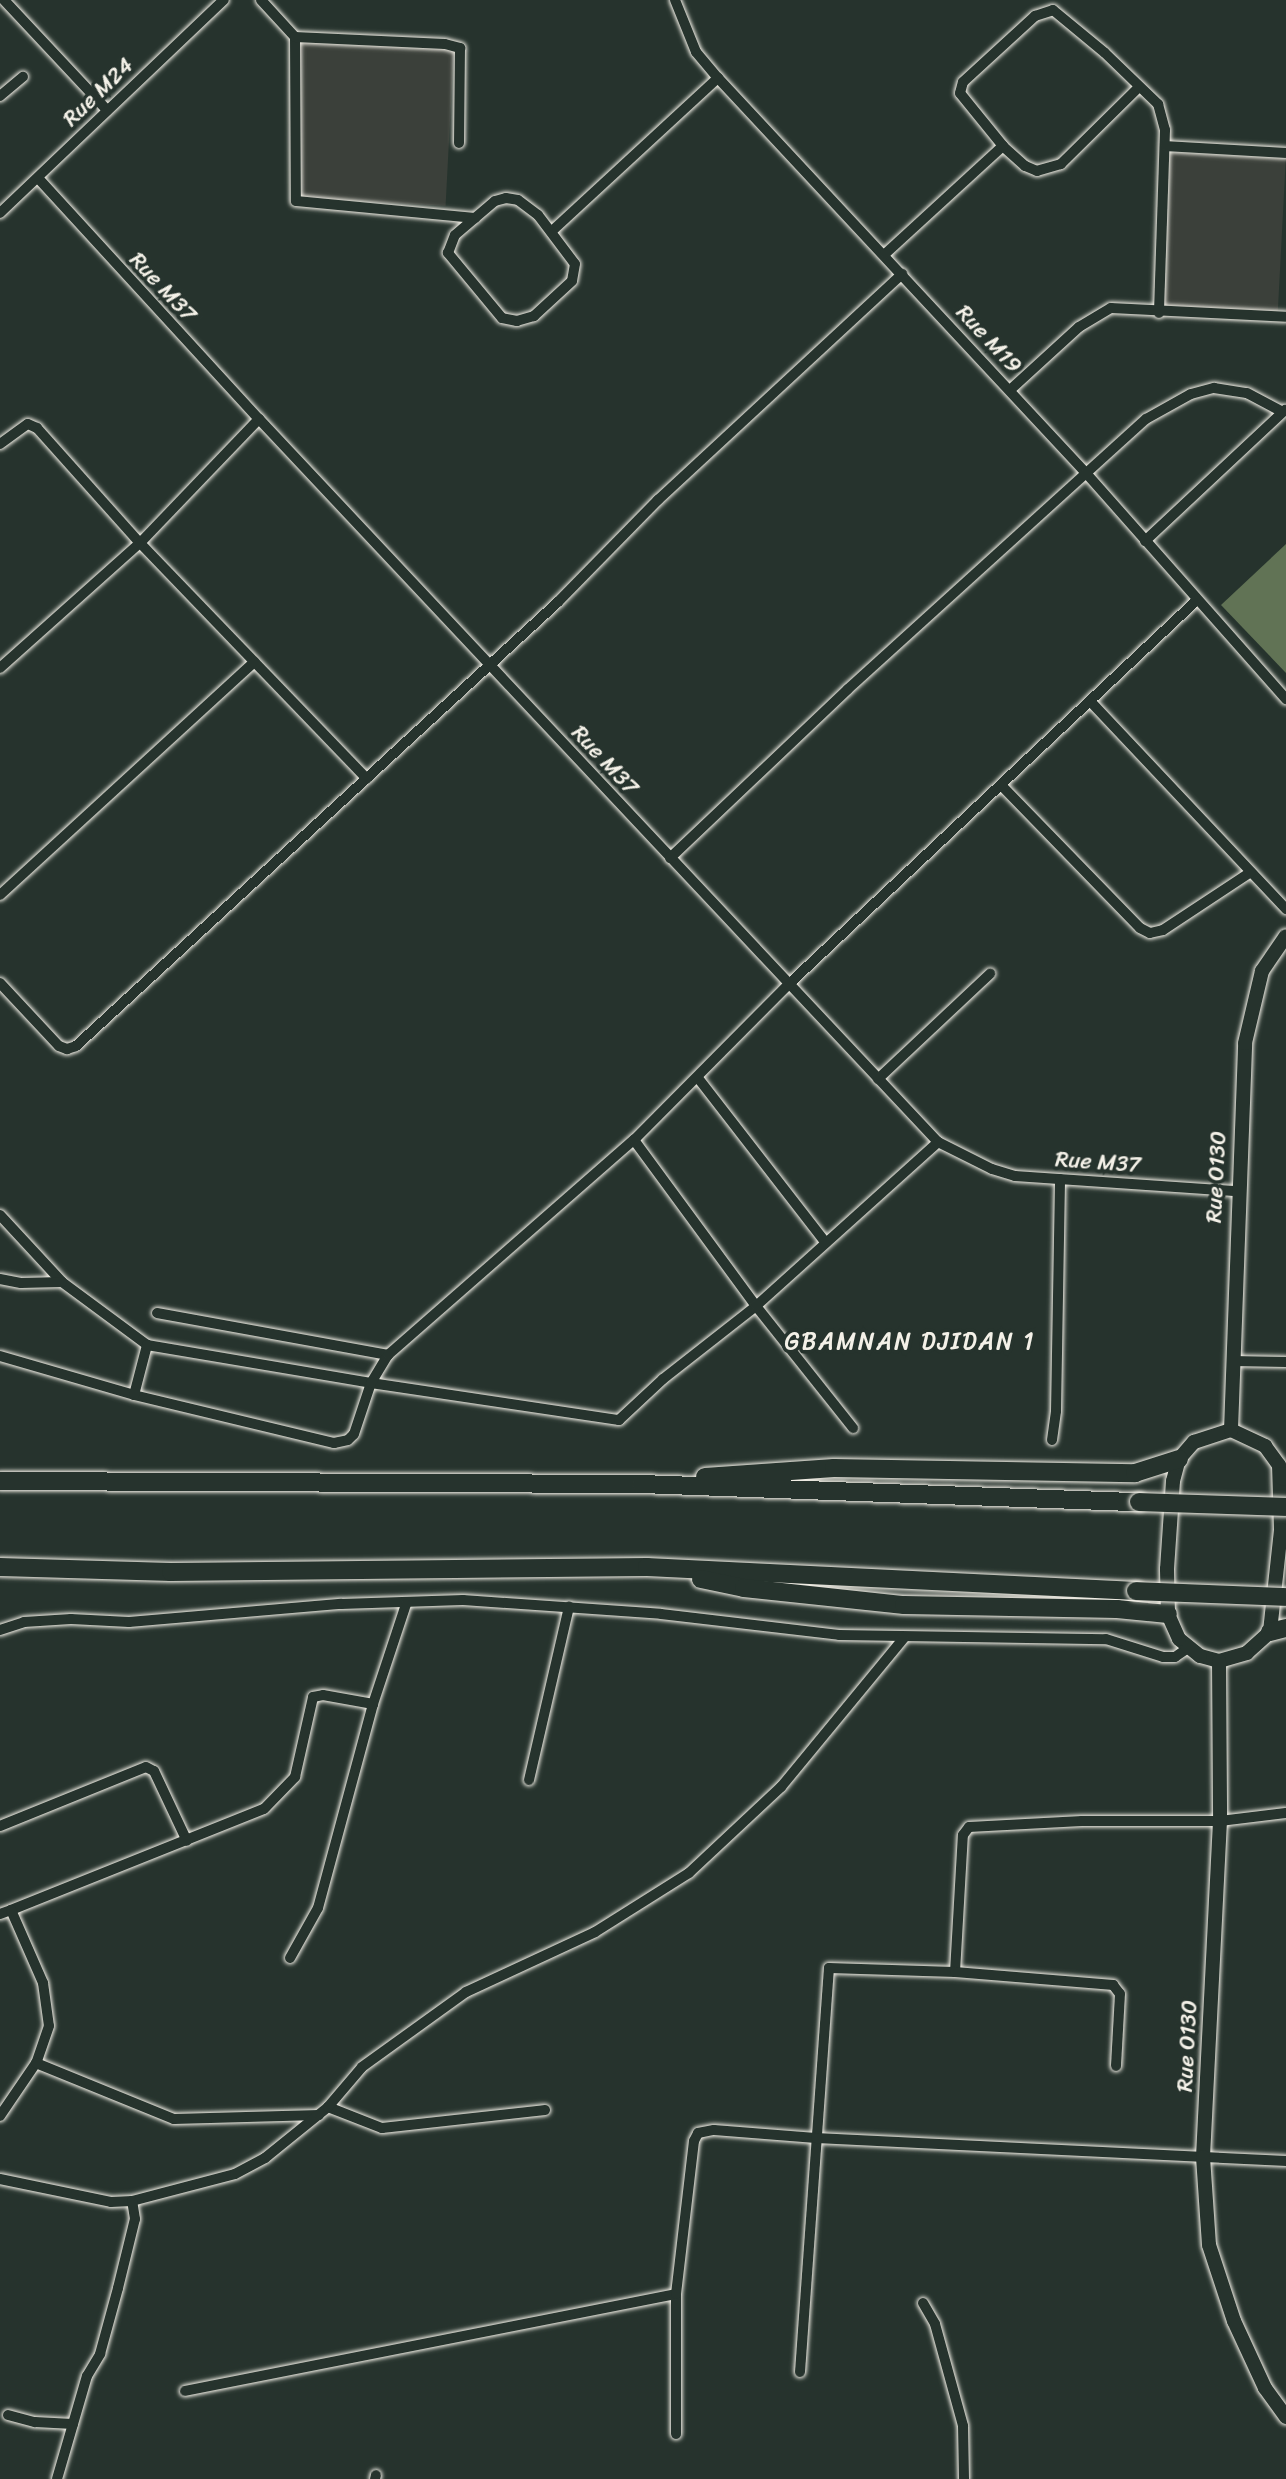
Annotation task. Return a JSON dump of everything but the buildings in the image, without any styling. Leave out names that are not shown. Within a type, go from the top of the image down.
[{"type":"highway","points":[[641,1484],[752,1472],[834,1468],[1135,1473],[1179,1459]]},
{"type":"highway","points":[[0,1481],[228,1485],[641,1484],[1286,1507]]},
{"type":"highway","points":[[0,1567],[171,1572],[647,1567],[1286,1597]]},
{"type":"highway","points":[[647,1567],[744,1588],[904,1605],[1117,1609],[1168,1614]]},
{"type":"street","points":[[4,0],[107,110]]},
{"type":"street","name":"Rue M24","points":[[0,213],[224,0]]},
{"type":"street","points":[[261,0],[295,37],[296,201],[475,218]]},
{"type":"street","name":"Rue M19","points":[[675,0],[696,52],[718,78],[1086,473],[1196,601],[1286,699]]},
{"type":"street","points":[[1139,87],[1055,168],[1037,171],[1025,166],[1003,146],[962,100],[960,87],[1043,11],[1062,15],[1139,87],[1163,111],[1165,146],[1159,313]]},
{"type":"street","points":[[295,37],[445,44],[460,48],[459,143]]},
{"type":"street","points":[[0,96],[23,77]]},
{"type":"street","points":[[552,231],[718,78]]},
{"type":"street","points":[[885,254],[1003,146]]},
{"type":"street","points":[[1165,146],[1286,153]]},
{"type":"street","name":"Rue M37","points":[[38,178],[259,419],[938,1142],[992,1169],[1015,1176],[1237,1191]]},
{"type":"street","points":[[506,198],[526,206],[552,231],[575,264],[572,281],[534,316],[509,320],[496,312],[448,253],[455,235],[475,218],[506,198]]},
{"type":"street","points":[[0,983],[59,1046],[67,1049],[76,1046],[558,602],[658,500],[902,274]]},
{"type":"street","points":[[1010,390],[1101,311],[1111,308],[1159,313],[1286,317]]},
{"type":"street","points":[[670,858],[848,689],[1146,419],[1203,390],[1229,388],[1284,410],[1145,541]]},
{"type":"street","points":[[0,668],[140,543],[259,419]]},
{"type":"street","points":[[0,444],[28,424],[37,428],[140,543],[367,779]]},
{"type":"street","points":[[0,1356],[134,1395],[334,1443],[348,1440],[354,1434],[371,1383],[388,1355],[634,1140],[790,983],[1196,601]]},
{"type":"street","points":[[0,895],[254,662]]},
{"type":"street","points":[[1090,701],[1286,909]]},
{"type":"street","points":[[1001,785],[1140,928],[1150,933],[1163,930],[1251,872]]},
{"type":"street","name":"Rue O130","points":[[1231,1430],[1237,1191],[1245,1043],[1262,971],[1286,936]]},
{"type":"street","points":[[878,1079],[990,974]]},
{"type":"street","points":[[698,1078],[825,1242]]},
{"type":"street","points":[[634,1140],[756,1306],[853,1428]]},
{"type":"street","points":[[0,1215],[62,1282],[147,1345],[619,1420],[663,1379],[756,1306],[938,1142]]},
{"type":"street","points":[[1052,1440],[1056,1411],[1060,1179]]},
{"type":"street","points":[[0,1279],[21,1283],[62,1282]]},
{"type":"street","points":[[157,1313],[388,1355]]},
{"type":"street","points":[[134,1395],[147,1345]]},
{"type":"street","points":[[1232,1361],[1286,1362]]},
{"type":"street","points":[[1231,1430],[1265,1446],[1284,1476],[1278,1630],[1247,1653],[1219,1661],[1188,1648],[1179,1639],[1168,1614],[1173,1481],[1179,1459],[1194,1442],[1231,1430]]},
{"type":"street","points":[[0,1630],[24,1622],[71,1619],[129,1622],[341,1604],[463,1600],[720,1619],[805,1633],[904,1638],[987,1635],[1106,1639],[1163,1657],[1175,1657],[1188,1648]]},
{"type":"street","points":[[290,1958],[318,1908],[373,1704],[406,1604]]},
{"type":"street","points":[[529,1780],[569,1607]]},
{"type":"street","points":[[0,2179],[111,2202],[132,2201],[235,2174],[265,2158],[324,2111],[362,2067],[466,1992],[595,1932],[689,1873],[781,1787],[904,1638]]},
{"type":"street","name":"Rue O130","points":[[1219,1661],[1220,1821],[1203,2157],[1209,2245],[1234,2321],[1265,2388],[1286,2417]]},
{"type":"street","points":[[0,2116],[36,2063],[49,2026],[43,1983],[6,1912],[264,1809],[282,1794],[295,1777],[313,1697],[323,1695],[373,1704]]},
{"type":"street","points":[[0,1826],[146,1767],[154,1771],[187,1841]]},
{"type":"street","points":[[955,1972],[963,1835],[969,1827],[1082,1821],[1220,1821],[1286,1813]]},
{"type":"street","points":[[800,2372],[829,1968],[955,1972],[1113,1985],[1120,1994],[1116,2066]]},
{"type":"street","points":[[36,2063],[174,2119],[324,2111],[382,2128],[545,2110]]},
{"type":"street","points":[[676,2434],[676,2294],[694,2141],[698,2133],[714,2130],[816,2138],[1286,2161]]},
{"type":"street","points":[[57,2479],[87,2376],[100,2354],[118,2288],[135,2219],[132,2201]]},
{"type":"street","points":[[185,2391],[676,2294]]},
{"type":"street","points":[[923,2303],[935,2324],[963,2426],[966,2478]]},
{"type":"street","points":[[8,2415],[35,2422],[73,2424]]},
{"type":"shaded area","points":[[300,41],[454,49],[446,206],[292,198]]},
{"type":"shaded area","points":[[1165,152],[1286,158],[1278,312],[1157,306]]},
{"type":"green space","points":[[1286,544],[1286,673],[1221,605]]},
{"type":"district","name":"GBAMNAN DJIDAN 1","points":[[910,1342]]}]
